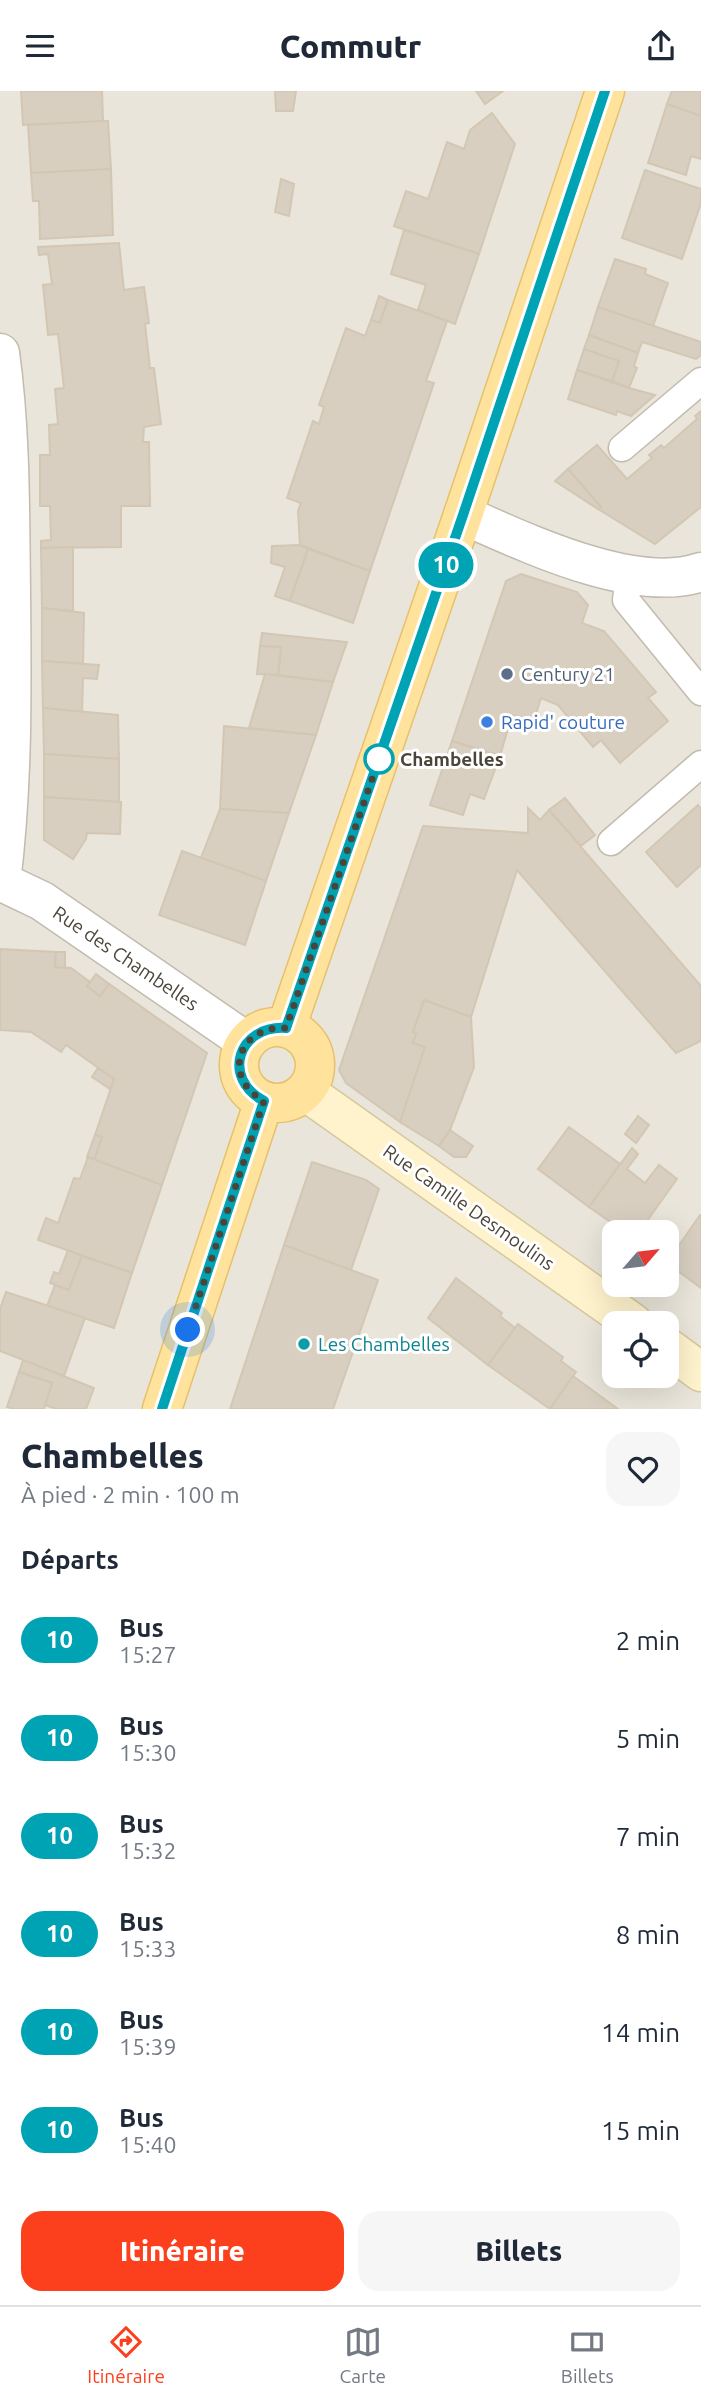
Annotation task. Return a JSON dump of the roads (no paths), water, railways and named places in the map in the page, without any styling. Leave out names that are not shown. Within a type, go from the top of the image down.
[{"type":"main road","points":[[286,1028],[463,515],[605,91]]},
{"type":"main road","points":[[286,1028],[305,1039],[312,1048],[315,1071],[312,1082],[298,1097],[282,1103],[264,1101],[254,1095],[241,1076],[239,1064],[242,1052],[247,1042],[264,1029],[286,1028]]},
{"type":"main road","points":[[162,1409],[264,1101]]},
{"type":"street","points":[[0,353],[10,497],[12,730],[6,839],[0,882]]},
{"type":"street","points":[[463,515],[576,561],[629,574],[654,578],[687,577],[701,572]]},
{"type":"street","name":"Rue des Chambelles","points":[[0,882],[42,901],[247,1042]]},
{"type":"street","name":"Rue Camille Desmoulins","points":[[305,1091],[616,1311]]},
{"type":"street","points":[[679,1356],[701,1372]]},
{"type":"lane","points":[[622,448],[701,381]]},
{"type":"lane","points":[[629,574],[626,600],[701,692]]},
{"type":"lane","points":[[611,842],[701,764]]},
{"type":"place","name":"Century 21","points":[[507,674]]},
{"type":"place","name":"Rapid' couture","points":[[487,722]]},
{"type":"place","name":"Chambelles","points":[[379,759]]},
{"type":"place","name":"Les Chambelles","points":[[304,1344]]}]
